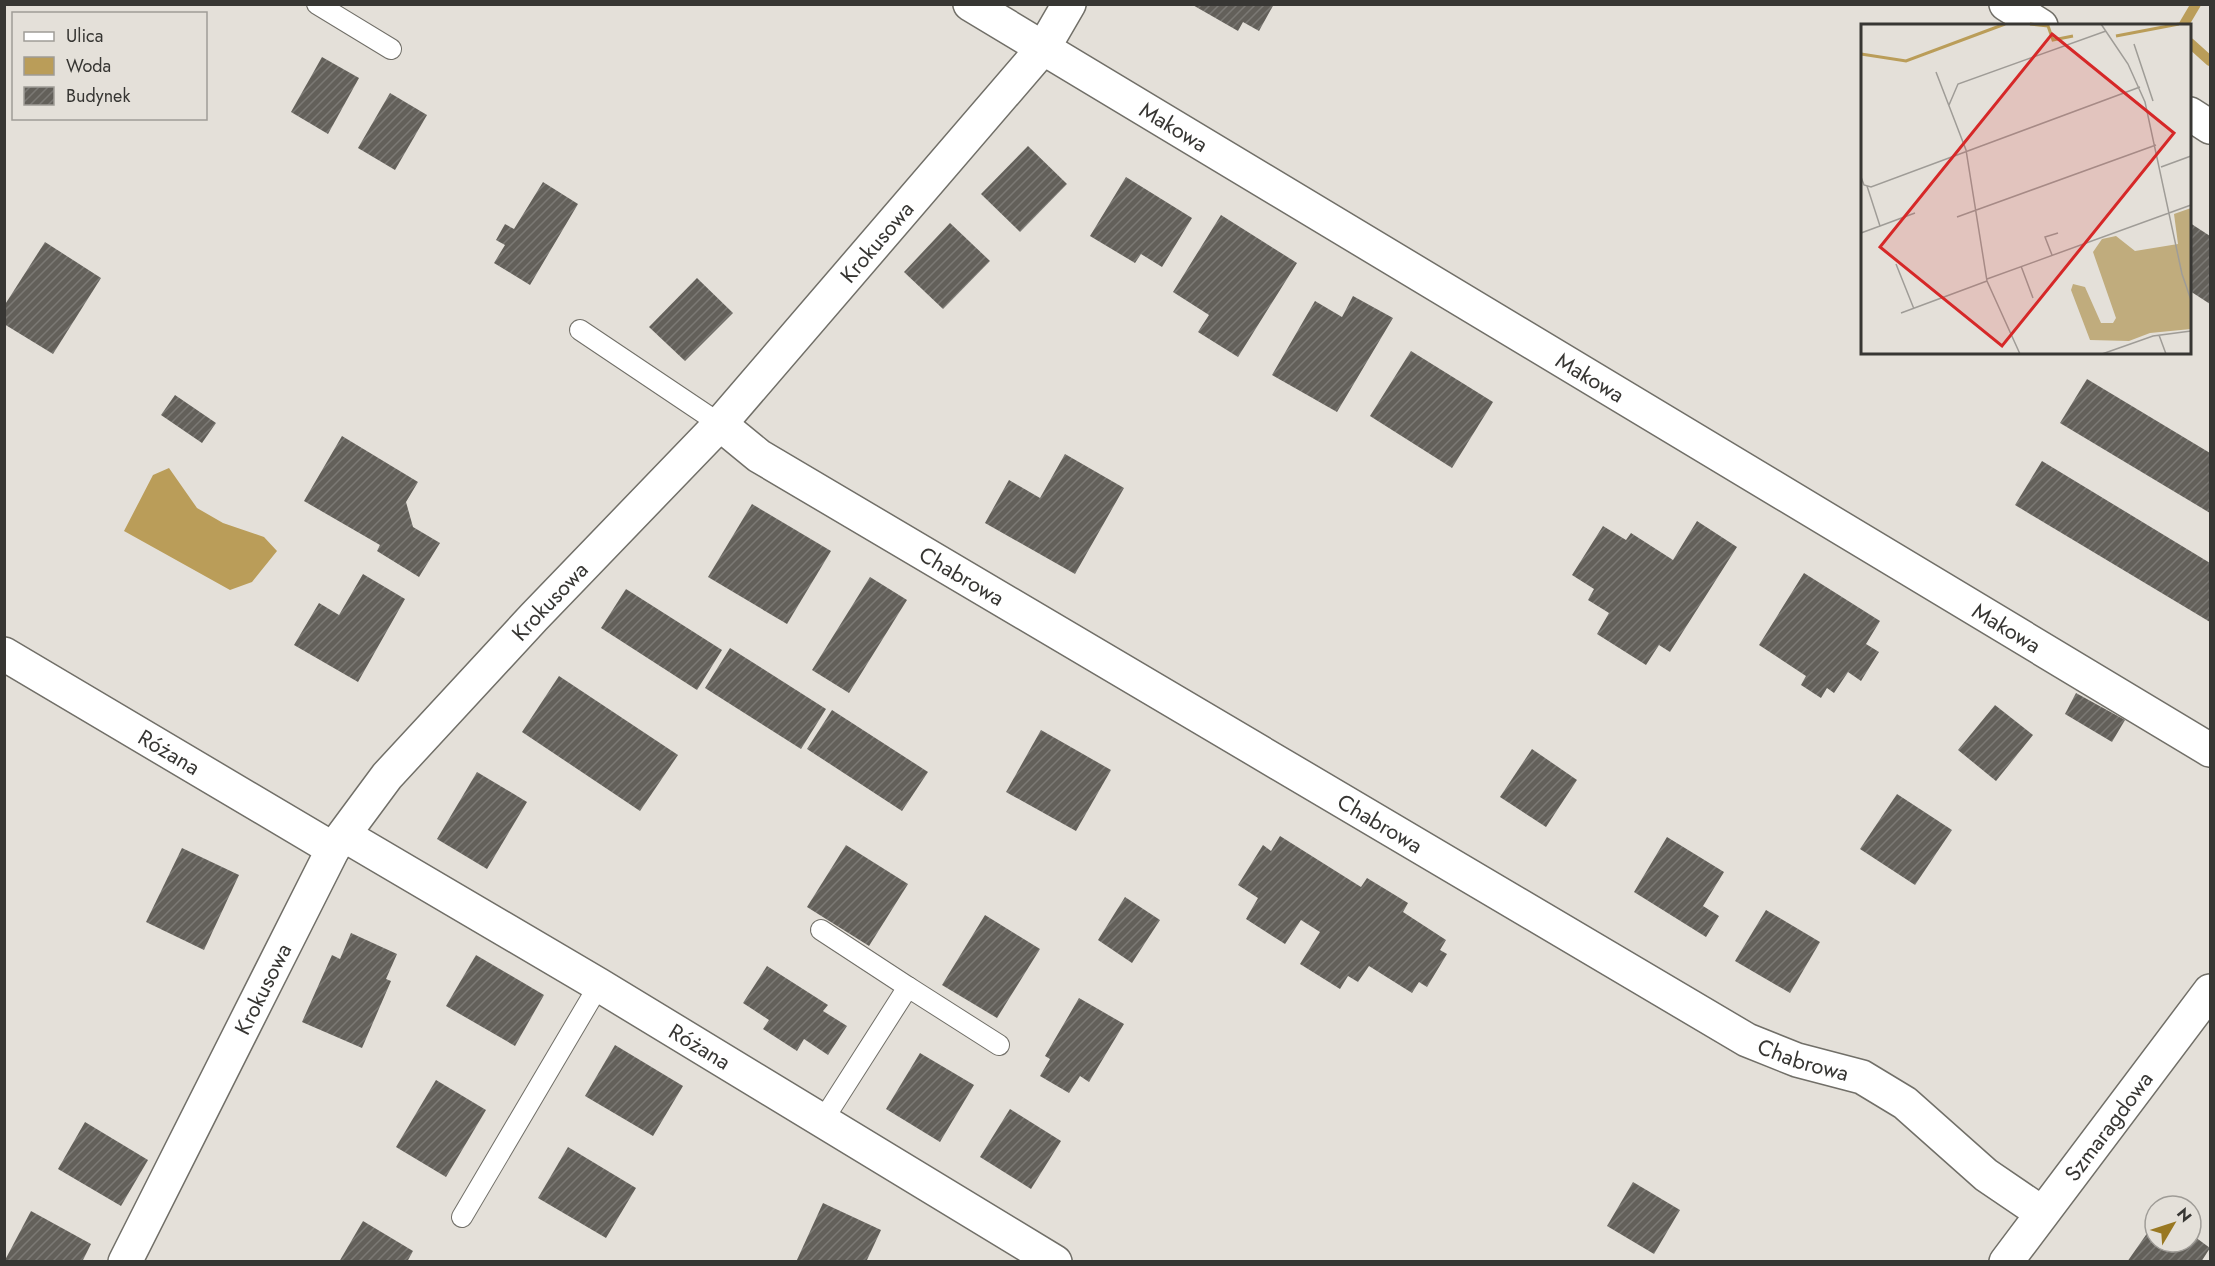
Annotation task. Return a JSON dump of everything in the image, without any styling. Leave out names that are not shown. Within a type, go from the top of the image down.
[{"type":"street","name":"Makowa","points":[[970,4],[2211,750]]},
{"type":"street","name":"Krokusowa","points":[[125,1262],[338,842],[395,768],[534,617],[720,424],[1044,47],[1069,4]]},
{"type":"street","points":[[2006,4],[2038,24]]},
{"type":"street","points":[[2191,115],[2211,127]]},
{"type":"street","name":"Chabrowa","points":[[720,424],[769,462],[1747,1040],[1797,1060],[1862,1077],[1905,1103],[1986,1175],[2042,1213]]},
{"type":"street","name":"Różana","points":[[4,654],[338,842],[599,985],[1055,1262]]},
{"type":"street","name":"Szmaragdowa","points":[[2006,1262],[2211,991]]},
{"type":"lane","points":[[317,4],[391,49]]},
{"type":"lane","points":[[580,330],[720,424]]},
{"type":"lane","points":[[821,930],[999,1045]]},
{"type":"lane","points":[[462,1217],[599,985]]},
{"type":"lane","points":[[823,1120],[908,987]]},
{"type":"water","points":[[169,468],[197,508],[223,523],[264,537],[277,551],[252,582],[230,590],[124,531],[153,475]]},
{"type":"building","points":[[1191,4],[1274,4],[1259,31],[1243,22],[1238,31]]},
{"type":"building","points":[[322,57],[359,78],[328,134],[291,112]]},
{"type":"building","points":[[390,93],[427,115],[395,170],[358,148]]},
{"type":"building","points":[[1028,146],[1067,184],[1020,232],[981,194]]},
{"type":"building","points":[[1126,177],[1192,218],[1162,267],[1141,254],[1135,263],[1090,236]]},
{"type":"building","points":[[543,182],[578,204],[530,285],[494,263],[505,245],[496,240],[505,224],[514,229]]},
{"type":"building","points":[[1221,215],[1297,263],[1238,357],[1198,332],[1209,315],[1173,292]]},
{"type":"building","points":[[950,223],[990,261],[943,309],[904,272]]},
{"type":"building","points":[[2191,224],[2210,236],[2210,304],[2191,292]]},
{"type":"building","points":[[45,242],[101,278],[53,354],[4,324],[4,306]]},
{"type":"building","points":[[697,278],[733,313],[685,361],[649,327]]},
{"type":"building","points":[[1353,296],[1393,318],[1337,412],[1272,375],[1315,301],[1342,317]]},
{"type":"building","points":[[1411,351],[1493,402],[1452,468],[1370,416]]},
{"type":"building","points":[[2087,379],[2210,453],[2210,513],[2060,423]]},
{"type":"building","points":[[175,395],[216,423],[202,443],[161,415]]},
{"type":"building","points":[[342,436],[418,482],[406,502],[413,527],[440,543],[419,577],[377,551],[380,545],[304,501]]},
{"type":"building","points":[[1065,454],[1124,488],[1075,574],[985,523],[1009,480],[1040,498]]},
{"type":"building","points":[[2042,461],[2210,563],[2210,622],[2015,505]]},
{"type":"building","points":[[752,504],[831,551],[787,624],[708,577]]},
{"type":"building","points":[[1697,521],[1737,547],[1670,652],[1659,645],[1646,665],[1597,634],[1609,613],[1588,600],[1594,589],[1572,575],[1603,526],[1626,540],[1631,533],[1673,560]]},
{"type":"building","points":[[1804,573],[1880,621],[1866,644],[1879,652],[1861,681],[1848,672],[1834,693],[1827,688],[1821,698],[1801,685],[1806,676],[1759,645]]},
{"type":"building","points":[[363,574],[405,599],[358,682],[294,645],[319,603],[339,615]]},
{"type":"building","points":[[870,577],[907,600],[849,693],[812,670]]},
{"type":"building","points":[[626,589],[722,650],[697,690],[601,628]]},
{"type":"building","points":[[730,648],[826,709],[801,749],[705,688]]},
{"type":"building","points":[[559,676],[678,755],[640,811],[522,732]]},
{"type":"building","points":[[2076,693],[2125,720],[2112,742],[2065,714]]},
{"type":"building","points":[[1995,705],[2033,735],[1996,781],[1958,750]]},
{"type":"building","points":[[832,710],[928,772],[902,811],[807,749]]},
{"type":"building","points":[[1041,730],[1111,770],[1076,831],[1006,792]]},
{"type":"building","points":[[1532,749],[1577,780],[1546,827],[1500,797]]},
{"type":"building","points":[[477,772],[527,802],[487,869],[437,839]]},
{"type":"building","points":[[1897,794],[1952,830],[1915,885],[1860,849]]},
{"type":"building","points":[[1280,836],[1361,887],[1367,878],[1408,903],[1403,912],[1446,940],[1440,950],[1447,954],[1427,987],[1419,982],[1412,993],[1369,966],[1358,982],[1348,976],[1340,989],[1300,964],[1320,932],[1301,920],[1285,944],[1246,919],[1258,898],[1238,885],[1263,845],[1271,851]]},
{"type":"building","points":[[1667,837],[1724,872],[1703,906],[1719,916],[1706,937],[1634,892]]},
{"type":"building","points":[[846,845],[908,884],[869,946],[807,907]]},
{"type":"building","points":[[182,848],[239,875],[204,950],[146,922]]},
{"type":"building","points":[[1125,897],[1160,920],[1132,963],[1098,940]]},
{"type":"building","points":[[1766,910],[1820,942],[1790,993],[1735,961]]},
{"type":"building","points":[[985,915],[1040,949],[997,1018],[942,985]]},
{"type":"building","points":[[351,933],[397,954],[386,979],[391,981],[362,1048],[302,1022],[332,955],[340,959]]},
{"type":"building","points":[[476,955],[544,995],[515,1046],[446,1006]]},
{"type":"building","points":[[767,966],[828,1005],[823,1011],[847,1026],[828,1055],[804,1039],[797,1051],[763,1029],[769,1020],[743,1003]]},
{"type":"building","points":[[1079,998],[1124,1024],[1089,1082],[1080,1076],[1069,1093],[1040,1076],[1050,1059],[1045,1056]]},
{"type":"building","points":[[615,1045],[683,1086],[653,1136],[585,1096]]},
{"type":"building","points":[[920,1053],[974,1085],[940,1142],[886,1109]]},
{"type":"building","points":[[436,1080],[486,1110],[446,1177],[396,1147]]},
{"type":"building","points":[[1010,1109],[1061,1141],[1031,1189],[980,1157]]},
{"type":"building","points":[[85,1122],[148,1160],[121,1206],[58,1169]]},
{"type":"building","points":[[568,1147],[636,1188],[606,1238],[538,1198]]},
{"type":"building","points":[[1633,1182],[1680,1210],[1654,1254],[1607,1226]]},
{"type":"building","points":[[823,1203],[881,1230],[866,1262],[796,1262]]},
{"type":"building","points":[[31,1211],[91,1244],[82,1262],[4,1262]]},
{"type":"building","points":[[363,1221],[413,1251],[407,1262],[339,1262]]},
{"type":"building","points":[[2143,1239],[2143,1254],[2203,1254],[2203,1243],[2210,1248],[2201,1262],[2127,1262]]},
{"type":"waterway","points":[[2184,24],[2196,4]]},
{"type":"waterway","points":[[2191,44],[2210,61]]}]
